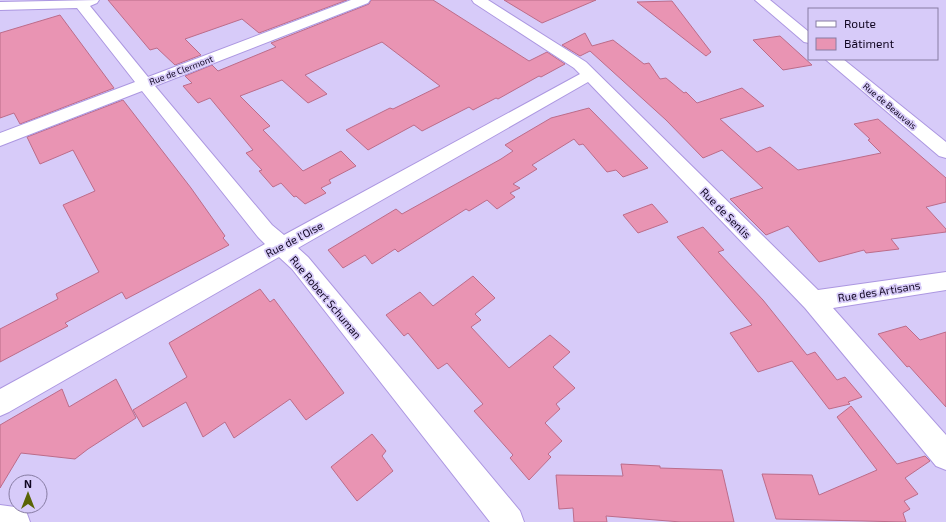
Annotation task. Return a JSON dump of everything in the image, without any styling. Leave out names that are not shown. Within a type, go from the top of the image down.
[{"type":"street","name":"Rue de Clermont","points":[[0,140],[363,0]]},
{"type":"street","name":"Rue de Senlis","points":[[479,0],[580,65],[812,301],[946,456]]},
{"type":"street","points":[[762,0],[808,38]]},
{"type":"street","name":"Rue Robert Schuman","points":[[84,1],[145,84],[265,231],[300,263],[509,522]]},
{"type":"street","points":[[0,6],[84,1]]},
{"type":"street","name":"Rue de Beauvais","points":[[834,60],[946,152]]},
{"type":"street","name":"Rue de l'Oise","points":[[0,403],[589,75]]},
{"type":"street","name":"Rue des Artisans","points":[[812,301],[946,281]]},
{"type":"street","points":[[0,520],[15,522]]},
{"type":"building","points":[[108,0],[347,0],[259,33],[242,19],[185,39],[201,55],[175,65],[157,48],[150,50]]},
{"type":"building","points":[[371,0],[433,0],[529,61],[547,52],[565,64],[541,77],[539,76],[498,99],[496,98],[473,110],[469,107],[422,131],[414,125],[368,150],[346,130],[390,108],[393,109],[440,86],[382,42],[305,75],[327,94],[308,103],[282,80],[240,96],[270,126],[263,130],[303,171],[341,151],[356,166],[329,180],[331,183],[321,188],[326,193],[305,204],[296,196],[294,197],[281,183],[273,187],[259,171],[262,170],[246,153],[253,150],[210,98],[198,103],[183,86],[192,83],[185,76],[212,65],[218,71],[276,47],[271,43],[369,4]]},
{"type":"building","points":[[504,0],[596,0],[542,23]]},
{"type":"building","points":[[672,1],[711,52],[706,56],[637,2]]},
{"type":"building","points":[[60,15],[114,88],[20,124],[14,113],[0,118],[0,33]]},
{"type":"building","points":[[585,33],[592,46],[613,40],[644,64],[649,63],[660,79],[666,78],[684,93],[686,92],[697,103],[742,88],[764,106],[720,119],[757,152],[770,147],[798,170],[881,153],[868,140],[870,139],[854,124],[878,119],[946,178],[946,202],[926,207],[946,229],[946,232],[891,239],[899,249],[866,253],[864,250],[819,262],[788,226],[766,235],[730,199],[763,188],[722,150],[703,158],[666,120],[590,51],[580,56],[562,45]]},
{"type":"building","points":[[780,36],[812,65],[783,70],[753,40]]},
{"type":"building","points":[[123,100],[191,188],[225,236],[223,238],[229,245],[126,299],[122,292],[65,323],[68,326],[0,362],[0,329],[58,299],[56,294],[99,272],[63,205],[95,191],[73,150],[40,164],[27,137]]},
{"type":"building","points":[[589,108],[648,168],[623,177],[616,170],[607,172],[583,144],[579,145],[574,139],[532,165],[537,169],[513,184],[520,188],[510,193],[515,197],[497,209],[487,200],[469,211],[466,209],[398,252],[395,249],[372,264],[365,255],[343,268],[328,250],[396,209],[402,214],[501,159],[513,151],[505,145],[551,118]]},
{"type":"building","points":[[652,204],[668,222],[638,233],[623,215]]},
{"type":"building","points":[[703,227],[724,250],[718,252],[763,300],[807,355],[815,352],[837,380],[845,377],[862,397],[848,402],[850,404],[829,409],[792,361],[758,372],[730,333],[752,325],[677,237]]},
{"type":"building","points":[[473,276],[495,298],[475,314],[481,320],[471,327],[509,368],[550,335],[570,352],[553,367],[575,388],[556,404],[560,409],[545,423],[562,441],[548,454],[551,457],[529,480],[510,458],[513,455],[474,411],[483,404],[447,363],[438,369],[408,333],[404,336],[386,315],[420,292],[433,306]]},
{"type":"building","points":[[260,289],[270,302],[274,299],[344,393],[306,420],[290,399],[234,438],[225,422],[203,437],[186,402],[143,427],[133,410],[187,377],[169,343]]},
{"type":"building","points":[[906,326],[920,340],[946,332],[946,407],[909,366],[907,367],[878,334]]},
{"type":"building","points":[[116,379],[136,418],[75,459],[21,453],[0,488],[0,425],[62,389],[69,407]]},
{"type":"building","points":[[851,406],[897,464],[925,456],[930,461],[905,478],[918,494],[904,501],[910,509],[903,513],[906,522],[776,519],[762,474],[812,475],[819,495],[877,470],[837,417]]},
{"type":"building","points":[[372,434],[386,451],[382,456],[393,471],[357,501],[331,467]]},
{"type":"building","points":[[621,464],[660,466],[660,468],[722,470],[734,522],[681,522],[606,516],[607,522],[574,522],[573,508],[559,509],[556,475],[623,476]]}]
